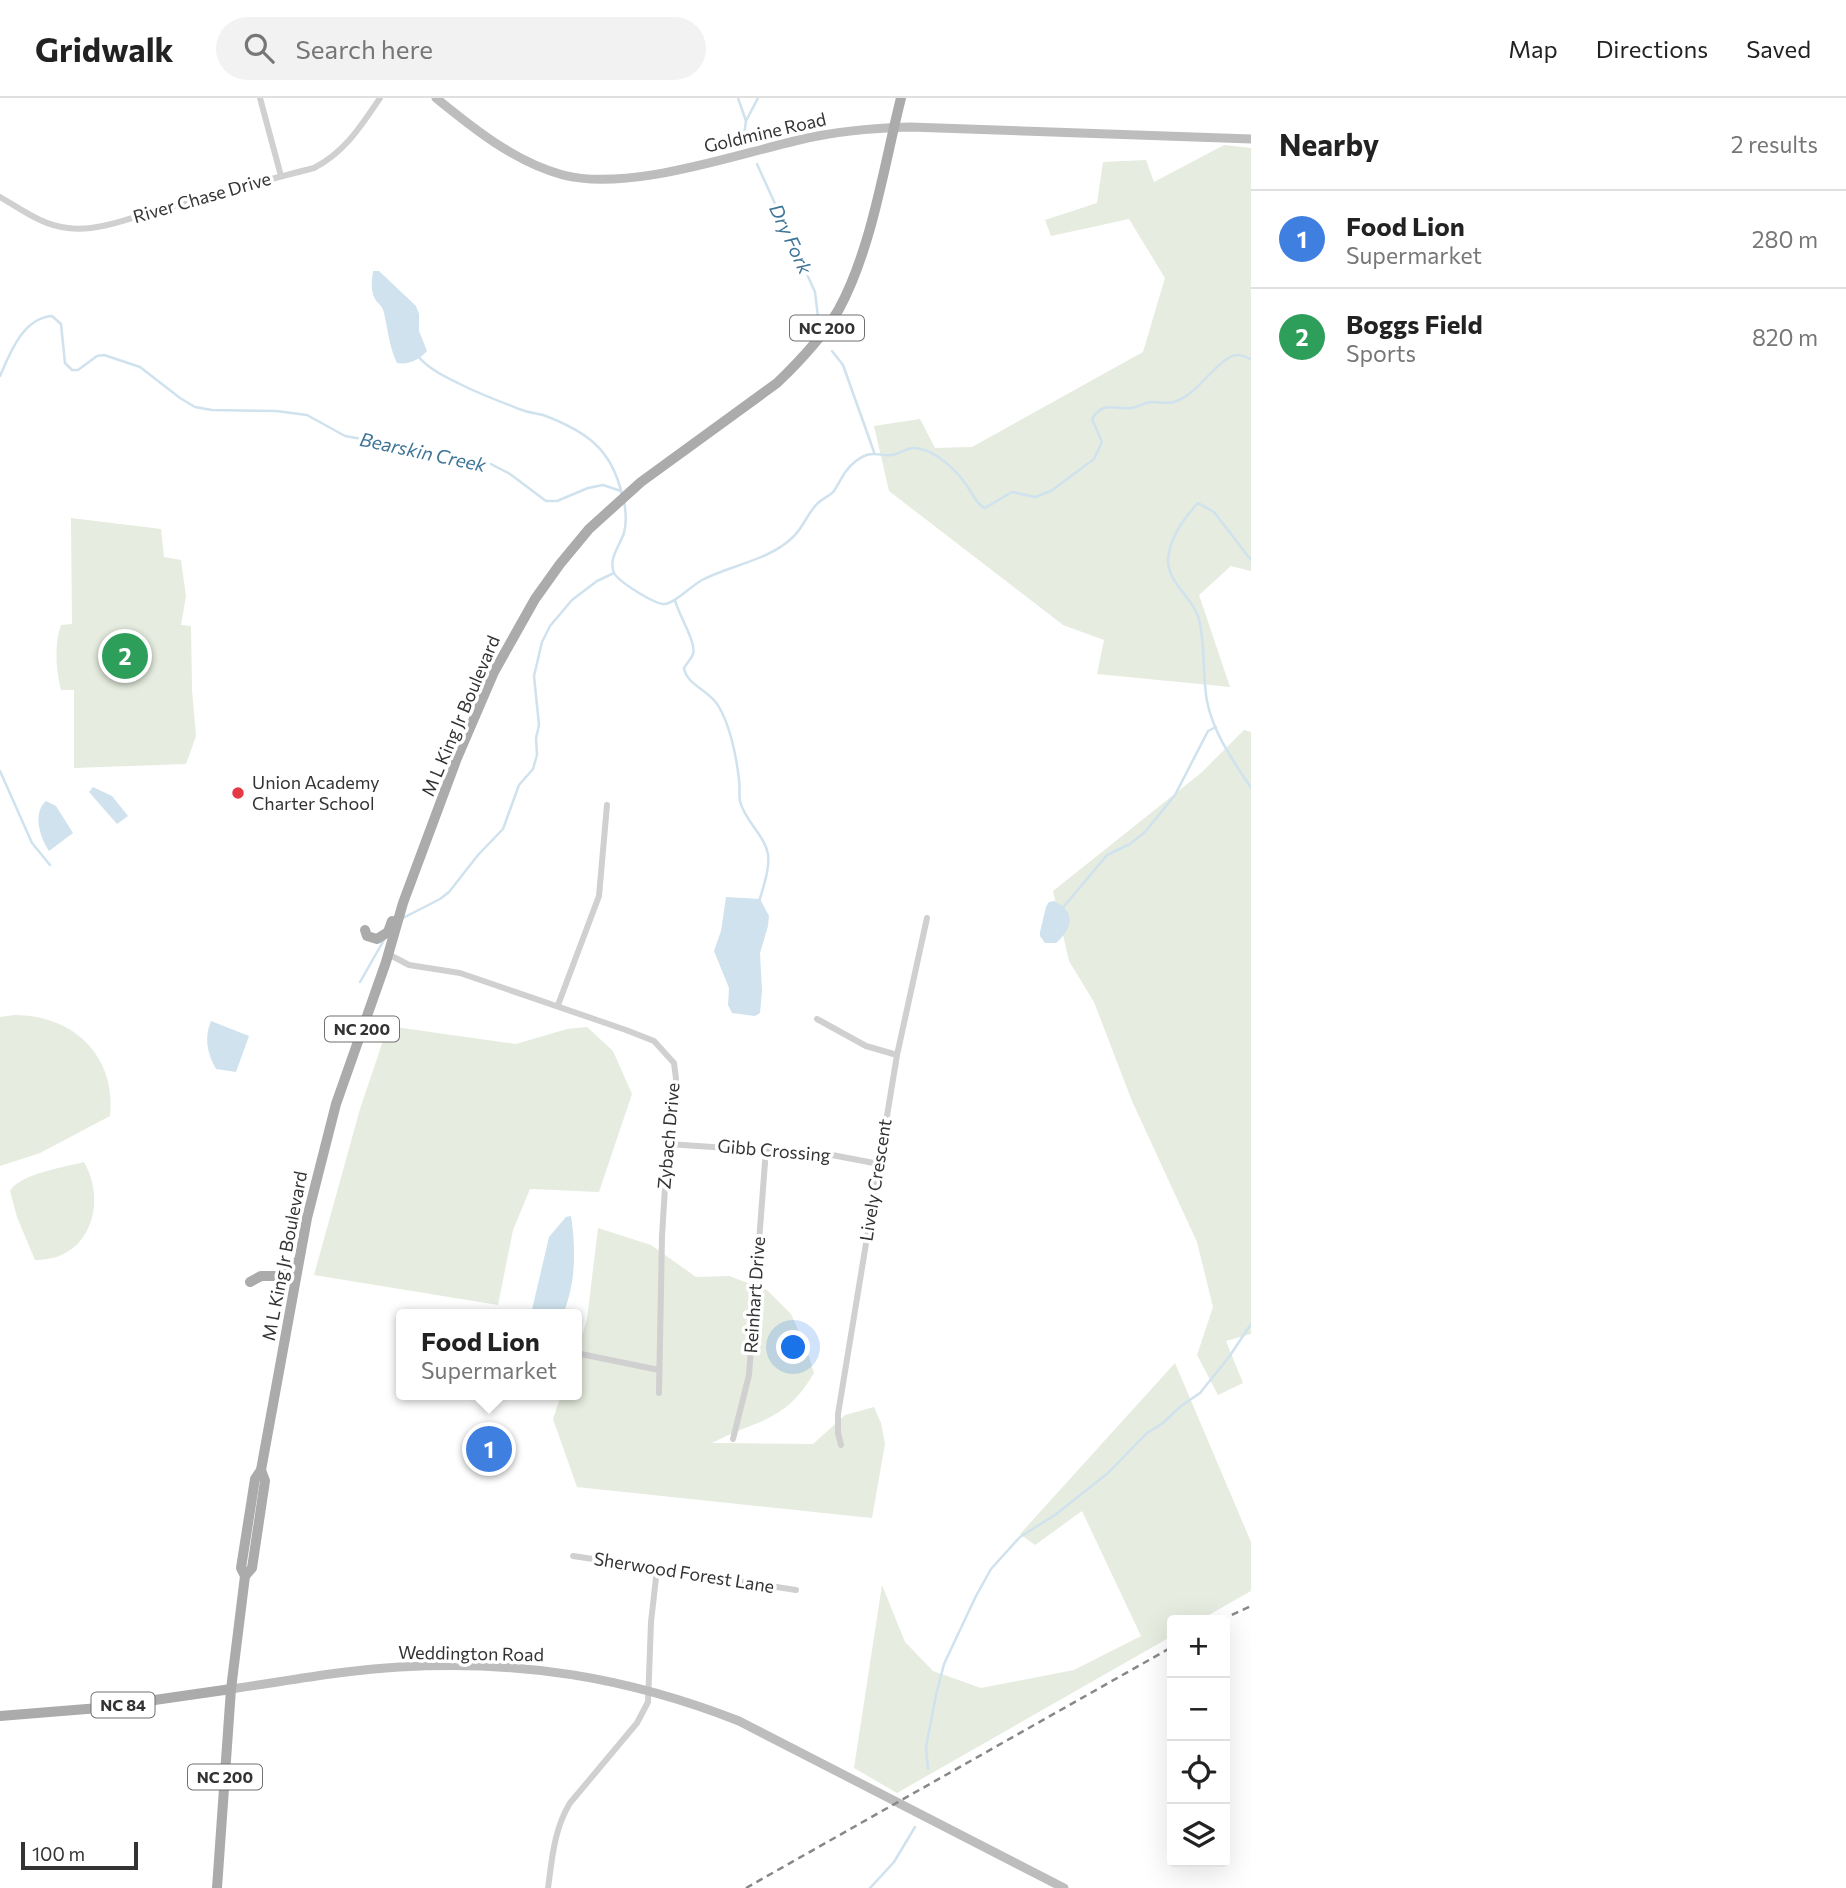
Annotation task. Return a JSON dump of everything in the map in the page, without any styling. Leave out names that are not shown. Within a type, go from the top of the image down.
[{"type":"main road","name":"Goldmine Road","points":[[436,98],[464,121],[525,160],[565,175],[589,178],[631,177],[674,170],[801,139],[893,127],[1251,139]]},
{"type":"main road","name":"M L King Jr Boulevard","points":[[216,1888],[232,1689],[245,1576],[241,1568],[255,1479],[261,1470],[298,1261],[317,1174],[337,1104],[403,903],[457,758],[506,647],[535,599],[589,529],[641,482],[777,383],[828,326],[839,309],[857,266],[881,183],[901,98]]},
{"type":"main road","points":[[365,930],[367,936],[377,939],[388,932],[442,786],[457,758]]},
{"type":"main road","points":[[250,1282],[261,1276],[280,1276],[298,1261]]},
{"type":"main road","name":"Weddington Road","points":[[0,1716],[121,1706],[400,1667],[480,1666],[592,1677],[648,1689],[702,1706],[785,1743],[1064,1888]]},
{"type":"street","points":[[260,98],[281,176]]},
{"type":"street","name":"River Chase Drive","points":[[0,197],[56,226],[91,228],[314,168],[331,159],[346,146],[380,98]]},
{"type":"street","points":[[558,1006],[602,885],[607,805]]},
{"type":"street","name":"Lively Crescent","points":[[841,1445],[838,1414],[897,1055],[927,918]]},
{"type":"street","name":"Zybach Drive","points":[[388,954],[409,965],[460,973],[654,1041],[674,1063],[676,1079],[668,1144],[662,1236],[659,1393]]},
{"type":"street","points":[[817,1019],[866,1046],[897,1055]]},
{"type":"street","name":"Gibb Crossing","points":[[668,1144],[765,1149],[879,1164]]},
{"type":"street","name":"Reinhart Drive","points":[[733,1438],[749,1375],[765,1149]]},
{"type":"street","points":[[582,1354],[659,1370]]},
{"type":"street","name":"Sherwood Forest Lane","points":[[573,1556],[796,1590]]},
{"type":"street","points":[[548,1888],[555,1842],[563,1814],[637,1723],[648,1702],[657,1569]]},
{"type":"shaded area","points":[[1224,145],[1251,148],[1251,571],[1231,566],[1199,595],[1230,687],[1097,674],[1104,640],[1063,625],[889,491],[874,426],[920,419],[935,448],[972,447],[1143,352],[1165,278],[1129,219],[1051,236],[1045,220],[1097,203],[1103,162],[1146,160],[1154,182]]},
{"type":"shaded area","points":[[71,518],[161,529],[164,557],[181,560],[186,596],[181,625],[191,626],[196,736],[186,764],[74,768],[74,690],[61,690],[56,657],[61,625],[72,624]]},
{"type":"shaded area","points":[[1244,730],[1251,732],[1251,1334],[1226,1341],[1243,1383],[1218,1395],[1197,1355],[1213,1307],[1197,1242],[1132,1101],[1094,1002],[1069,961],[1053,891],[1201,773]]},
{"type":"shaded area","points":[[14,1015],[55,1022],[86,1043],[98,1057],[106,1074],[110,1116],[40,1153],[0,1166],[0,1017]]},
{"type":"shaded area","points":[[388,1026],[516,1044],[567,1029],[587,1027],[613,1051],[632,1094],[599,1192],[530,1189],[513,1230],[498,1305],[314,1275],[360,1109]]},
{"type":"shaded area","points":[[84,1162],[94,1195],[89,1227],[81,1241],[69,1251],[54,1258],[35,1260],[17,1217],[10,1191],[15,1185],[32,1176]]},
{"type":"shaded area","points":[[598,1228],[651,1245],[696,1277],[729,1276],[767,1290],[791,1314],[814,1373],[803,1390],[781,1411],[712,1443],[813,1444],[845,1415],[874,1407],[881,1423],[885,1444],[872,1518],[577,1487],[553,1419],[559,1400],[582,1400],[582,1335],[587,1319]]},
{"type":"shaded area","points":[[1175,1363],[1251,1542],[1251,1591],[1209,1615],[1167,1615],[1167,1639],[897,1793],[854,1768],[882,1585],[905,1642],[933,1671],[981,1688],[1074,1670],[1141,1636],[1082,1511],[1035,1545],[1020,1534]]},
{"type":"water","points":[[373,271],[379,271],[416,306],[419,331],[427,351],[414,361],[397,363],[382,307],[372,292]]},
{"type":"water","points":[[93,787],[112,796],[128,816],[117,824],[89,792]]},
{"type":"water","points":[[46,801],[56,806],[73,833],[49,851],[40,833],[38,819]]},
{"type":"water","points":[[726,897],[760,899],[769,916],[760,953],[760,1013],[755,1016],[732,1013],[728,1005],[729,988],[714,951],[721,931]]},
{"type":"water","points":[[1054,901],[1066,910],[1070,921],[1066,932],[1056,943],[1045,943],[1040,932],[1046,907],[1049,902]]},
{"type":"water","points":[[211,1021],[249,1036],[236,1072],[216,1069],[213,1063],[207,1039]]},
{"type":"water","points":[[571,1216],[574,1266],[565,1309],[532,1309],[549,1237],[566,1217]]},
{"type":"waterway","name":"Dry Fork","points":[[738,98],[746,121],[744,135]]},
{"type":"waterway","points":[[746,121],[758,98]]},
{"type":"waterway","name":"Dry Fork","points":[[757,164],[815,292],[818,317]]},
{"type":"waterway","name":"Bearskin Creek","points":[[0,376],[13,347],[25,330],[42,318],[52,316],[61,324],[65,363],[72,370],[78,370],[97,356],[104,355],[140,367],[195,407],[307,415],[345,436],[485,461],[510,474],[546,501],[557,501],[603,485],[621,491]]},
{"type":"waterway","name":"Dry Fork","points":[[832,351],[843,365],[874,452]]},
{"type":"waterway","name":"Bearskin Creek","points":[[624,501],[626,525],[613,557],[614,573],[622,582],[644,596],[667,604],[702,580],[762,557],[784,545],[797,533],[814,507],[834,491],[849,468],[862,457],[873,454],[891,455],[913,448],[932,453],[953,469],[978,503],[985,508],[1012,492],[1035,497],[1051,491],[1094,459],[1102,442],[1092,419],[1100,410],[1110,407],[1131,408],[1149,402],[1174,402],[1190,393],[1230,357],[1238,355],[1251,359]]},
{"type":"waterway","points":[[418,356],[436,372],[466,387],[558,421],[584,435],[595,444],[611,465],[622,495]]},
{"type":"waterway","name":"Bearskin Creek","points":[[1251,560],[1214,512],[1198,503],[1178,529],[1168,559],[1171,575],[1198,616],[1210,713],[1225,747],[1251,788]]},
{"type":"waterway","points":[[401,919],[449,892],[503,829],[519,785],[533,769],[537,755],[536,738],[539,725],[534,676],[542,642],[550,626],[572,600],[597,581],[614,573]]},
{"type":"waterway","points":[[675,600],[693,649],[684,668],[686,674],[715,701],[723,715],[735,751],[742,808],[768,854],[767,872],[759,902]]},
{"type":"waterway","points":[[1061,910],[1107,855],[1130,844],[1145,832],[1175,795],[1208,731],[1216,727]]},
{"type":"waterway","points":[[0,771],[32,843],[50,865]]},
{"type":"waterway","points":[[360,982],[384,940]]},
{"type":"waterway","points":[[928,1769],[926,1747],[944,1664],[991,1569],[1020,1537],[1055,1515],[1108,1473],[1147,1433],[1200,1393],[1251,1324]]},
{"type":"waterway","points":[[870,1888],[894,1862],[915,1827]]},
{"type":"railway","points":[[1230,1616],[1251,1606]]},
{"type":"railway","points":[[746,1888],[1167,1650]]},
{"type":"place","name":"Boggs Field","points":[[125,656]]},
{"type":"place","name":"Union Academy Charter School","points":[[238,793]]},
{"type":"place","name":"Food Lion","points":[[489,1449]]}]
